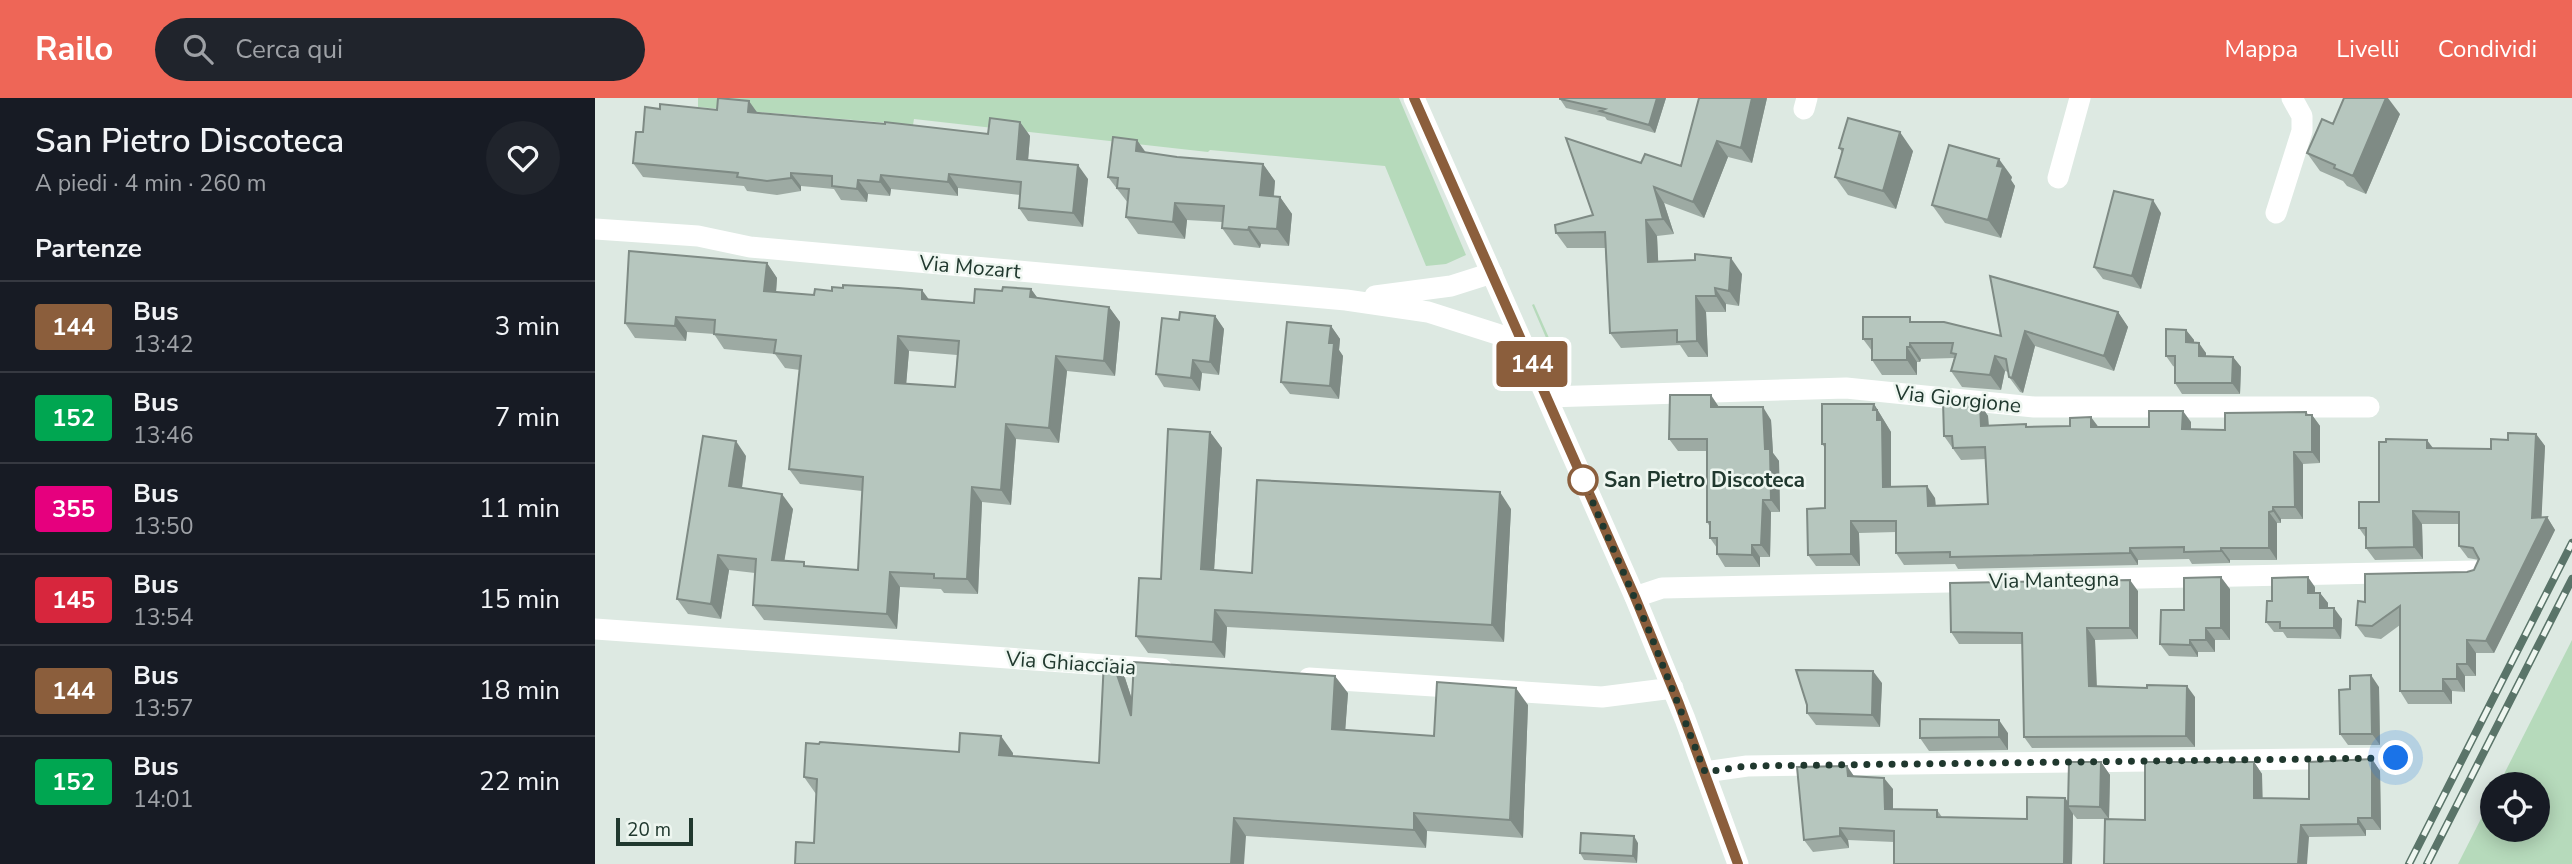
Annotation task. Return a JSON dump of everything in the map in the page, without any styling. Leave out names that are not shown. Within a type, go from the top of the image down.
[{"type":"street","points":[[1414,98],[1635,597],[1673,688],[1738,864]]},
{"type":"street","points":[[2058,178],[2080,98]]},
{"type":"street","points":[[2276,213],[2302,131],[2302,116],[2292,98]]},
{"type":"street","name":"Via Mozart","points":[[595,229],[698,236],[750,247],[1346,300],[1428,312],[1522,342]]},
{"type":"street","name":"Via Mozart","points":[[1346,300],[1451,286],[1492,273]]},
{"type":"street","name":"Via Giorgione","points":[[1547,397],[1846,388],[2034,407],[2369,407]]},
{"type":"street","name":"Via Mantegna","points":[[1635,597],[1662,588],[2475,571]]},
{"type":"street","name":"Via Ghiacciaia","points":[[595,629],[1178,670]]},
{"type":"street","points":[[1287,677],[1602,697],[1673,688]]},
{"type":"street","points":[[1705,772],[1761,766],[2396,758]]},
{"type":"green space","points":[[698,98],[1399,98],[1466,255],[1446,264],[1426,266],[1385,166],[1210,150],[1208,152],[914,119],[913,125],[698,107]]},
{"type":"green space","points":[[1534,304],[1568,381],[1565,382],[1532,305]]},
{"type":"green space","points":[[2572,640],[2572,864],[2458,864],[2480,821],[2480,842],[2550,842],[2550,772],[2505,772]]},
{"type":"building","points":[[718,98],[749,101],[748,112],[885,122],[988,134],[990,118],[1020,122],[1017,159],[1078,165],[1073,213],[1019,208],[1021,182],[949,174],[948,182],[881,175],[880,182],[858,180],[857,189],[832,186],[832,176],[791,173],[791,178],[767,181],[737,177],[738,173],[633,163],[636,132],[643,132],[645,107],[660,109],[660,104],[717,110]]},
{"type":"building","points":[[1560,98],[1657,98],[1649,125],[1600,111],[1605,109]]},
{"type":"building","points":[[1699,98],[1752,98],[1741,148],[1717,141],[1693,202],[1654,187],[1663,219],[1646,220],[1648,262],[1695,260],[1695,254],[1731,258],[1729,291],[1715,288],[1716,296],[1696,296],[1697,341],[1677,342],[1677,330],[1610,333],[1605,232],[1556,233],[1555,225],[1593,215],[1566,138],[1641,163],[1645,154],[1681,166]]},
{"type":"building","points":[[2344,98],[2386,98],[2353,176],[2307,153],[2322,119],[2333,124]]},
{"type":"building","points":[[1848,118],[1900,132],[1883,191],[1835,177],[1843,149],[1839,148]]},
{"type":"building","points":[[1113,137],[1137,140],[1136,151],[1263,164],[1260,195],[1280,197],[1277,229],[1222,228],[1224,206],[1175,203],[1173,222],[1126,217],[1129,189],[1117,188],[1118,178],[1108,177]]},
{"type":"building","points":[[1949,145],[1999,159],[1997,166],[2003,167],[1988,220],[1932,205]]},
{"type":"building","points":[[2114,191],[2153,200],[2132,276],[2094,267]]},
{"type":"building","points":[[629,251],[767,263],[764,291],[814,295],[815,289],[832,291],[832,287],[843,288],[843,285],[898,288],[922,290],[922,299],[974,303],[975,289],[1002,291],[1003,287],[1031,289],[1030,297],[1109,307],[1104,361],[1056,356],[1049,428],[1006,424],[1001,490],[972,487],[967,579],[890,572],[887,614],[753,605],[756,559],[718,555],[711,604],[677,599],[703,436],[736,441],[729,486],[782,494],[772,560],[804,562],[804,566],[858,570],[863,477],[789,469],[801,356],[774,353],[776,340],[714,334],[715,320],[676,317],[675,326],[625,323]],"holes":[[[898,336],[959,341],[955,387],[895,383]]]},
{"type":"building","points":[[1990,276],[2118,312],[2104,356],[2025,331],[2012,378],[2009,377],[2006,359],[1995,356],[1990,375],[1951,371],[1956,354],[1951,353],[1953,343],[1910,343],[1910,347],[1907,347],[1907,360],[1872,360],[1872,339],[1863,339],[1863,317],[1910,317],[1910,322],[1944,322],[2001,336]]},
{"type":"building","points":[[1180,312],[1215,316],[1210,362],[1193,360],[1191,378],[1156,374],[1162,318],[1179,320]]},
{"type":"building","points":[[1287,322],[1331,326],[1329,343],[1334,343],[1330,386],[1281,382]]},
{"type":"building","points":[[2166,329],[2186,330],[2186,342],[2199,343],[2199,356],[2233,357],[2232,383],[2175,383],[2175,356],[2166,356]]},
{"type":"building","points":[[1670,395],[1711,395],[1711,407],[1763,407],[1765,449],[1770,449],[1771,500],[1763,500],[1761,545],[1752,545],[1752,555],[1717,554],[1717,538],[1710,538],[1710,522],[1707,522],[1707,439],[1669,439]]},
{"type":"building","points":[[1943,401],[1980,404],[1981,426],[2070,426],[2070,418],[2091,417],[2091,427],[2149,427],[2149,411],[2183,411],[2182,429],[2225,430],[2225,413],[2306,412],[2306,415],[2312,415],[2312,452],[2294,452],[2295,507],[2273,507],[2273,511],[2269,512],[2269,548],[2221,548],[2221,551],[2184,552],[2184,547],[2130,548],[2130,553],[1950,557],[1950,552],[1896,553],[1896,521],[1851,521],[1851,554],[1808,555],[1807,509],[1825,508],[1822,404],[1874,404],[1877,420],[1882,420],[1883,487],[1927,486],[1928,506],[1988,504],[1985,447],[1953,448],[1952,436],[1944,436]]},
{"type":"building","points":[[1168,429],[1210,432],[1201,569],[1252,573],[1257,480],[1500,492],[1492,625],[1215,610],[1213,642],[1136,636],[1139,578],[1161,579]]},
{"type":"building","points":[[2508,433],[2536,434],[2532,518],[2547,517],[2486,641],[2467,640],[2467,664],[2457,664],[2457,679],[2443,679],[2443,691],[2400,691],[2400,606],[2372,626],[2356,625],[2358,601],[2365,602],[2365,574],[2467,572],[2474,570],[2479,559],[2473,548],[2459,546],[2459,512],[2413,511],[2414,547],[2366,548],[2366,528],[2359,528],[2359,502],[2379,502],[2379,442],[2386,442],[2386,439],[2427,440],[2427,448],[2491,449],[2491,439],[2508,440]]},
{"type":"building","points":[[2221,577],[2221,628],[2206,628],[2206,640],[2190,640],[2190,645],[2160,644],[2161,610],[2184,610],[2184,578]]},
{"type":"building","points":[[2308,577],[2308,593],[2320,593],[2320,608],[2334,608],[2334,628],[2280,628],[2280,622],[2266,622],[2267,601],[2272,601],[2272,578]]},
{"type":"building","points":[[2130,580],[2130,628],[2087,628],[2089,686],[2187,686],[2186,736],[2024,737],[2022,633],[1951,632],[1950,583]]},
{"type":"building","points":[[1104,660],[1112,660],[1131,716],[1134,662],[1335,676],[1332,729],[1434,736],[1437,682],[1516,688],[1510,820],[1414,813],[1414,830],[1234,818],[1231,864],[795,864],[796,842],[814,843],[817,779],[804,777],[806,743],[959,752],[960,733],[1001,736],[999,755],[1099,763]]},
{"type":"building","points":[[1796,670],[1873,671],[1872,715],[1807,713]]},
{"type":"building","points":[[2371,675],[2372,734],[2340,734],[2339,690],[2350,689],[2350,676]]},
{"type":"building","points":[[1920,719],[1999,720],[1999,737],[1920,738]]},
{"type":"building","points":[[2372,759],[2372,818],[2358,818],[2358,824],[2301,825],[2298,864],[2104,864],[2105,819],[2145,820],[2145,762],[2254,762],[2254,798],[2309,799],[2309,762]]},
{"type":"building","points":[[2069,762],[2101,762],[2100,807],[2068,806]]},
{"type":"building","points":[[1847,766],[1848,776],[1884,778],[1885,809],[1937,810],[1937,817],[2027,819],[2027,797],[2065,798],[2064,864],[1894,864],[1894,831],[1840,828],[1840,836],[1804,840],[1797,767]]},
{"type":"building","points":[[1581,833],[1634,836],[1633,856],[1580,853]]},
{"type":"railway","points":[[2409,864],[2572,543]]},
{"type":"railway","points":[[2427,864],[2572,579]]},
{"type":"bus line","name":"144","points":[[1414,98],[1635,597],[1679,704],[1738,864]]},
{"type":"place","name":"San Pietro Discoteca","points":[[1583,480]]},
{"type":"route","points":[[1583,480],[1673,688],[1705,772],[1747,766],[2218,758],[2396,758]]}]
